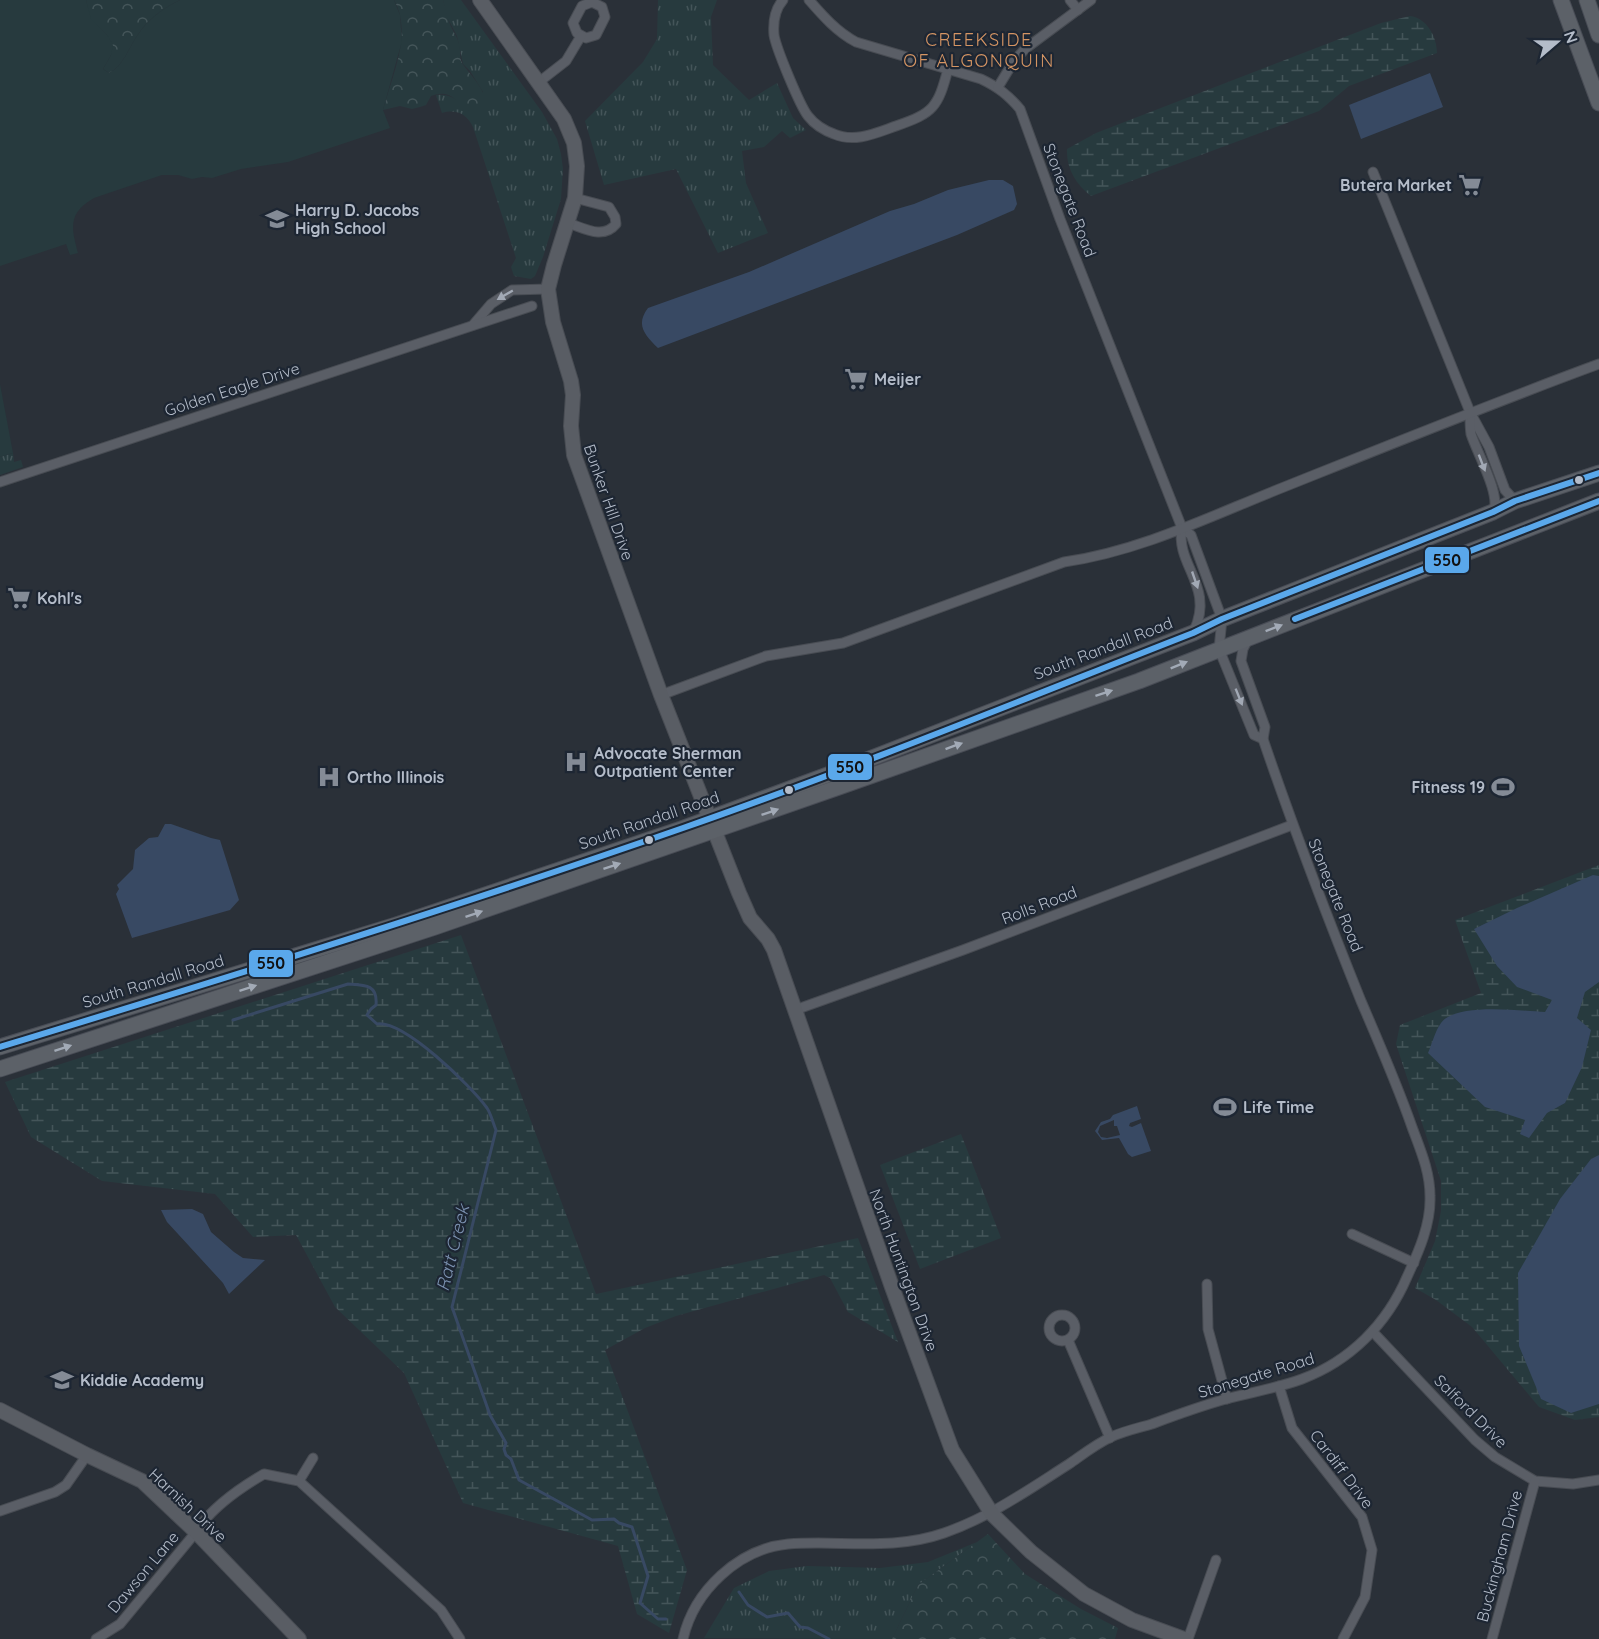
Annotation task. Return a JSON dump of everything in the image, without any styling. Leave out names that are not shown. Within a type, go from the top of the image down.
[{"type":"main road","points":[[1561,0],[1599,103]]},
{"type":"main road","points":[[1587,0],[1599,35]]},
{"type":"main road","name":"South Randall Road","points":[[0,1069],[435,927],[712,825],[889,752],[1493,512],[1515,501],[1599,473]]},
{"type":"main road","name":"South Randall Road","points":[[0,1047],[712,825],[1138,681],[1599,501]]},
{"type":"street","name":"Bunker Hill Drive","points":[[481,0],[564,119],[574,143],[577,166],[575,198],[548,289],[553,322],[571,381],[573,395],[571,426],[574,455],[712,825]]},
{"type":"street","points":[[783,0],[774,19],[774,37],[801,106],[819,127],[836,135],[848,138],[870,135],[922,116],[938,101],[948,69]]},
{"type":"street","name":"Stonegate Road","points":[[809,0],[827,20],[856,42],[981,79],[998,87],[1020,109],[1060,219],[1182,528],[1191,535],[1222,619],[1219,649],[1254,735],[1263,740]]},
{"type":"street","points":[[1070,0],[1078,10]]},
{"type":"street","points":[[998,87],[1025,49],[1090,0]]},
{"type":"street","points":[[539,82],[566,61],[581,36]]},
{"type":"street","points":[[1373,172],[1470,412],[1489,447],[1505,490],[1515,501]]},
{"type":"street","points":[[568,223],[599,233],[605,233],[616,224],[609,207],[575,198]]},
{"type":"street","name":"Golden Eagle Drive","points":[[473,325],[480,314],[491,304],[512,290],[548,289]]},
{"type":"street","name":"Golden Eagle Drive","points":[[0,482],[531,306]]},
{"type":"street","points":[[662,695],[766,656],[843,643],[1064,562],[1094,557],[1157,538],[1470,412],[1599,364]]},
{"type":"street","points":[[1470,412],[1471,432],[1496,507],[1493,512]]},
{"type":"street","name":"Stonegate Road","points":[[1182,528],[1180,539],[1200,594],[1202,606],[1200,619],[1193,633]]},
{"type":"street","name":"Stonegate Road","points":[[683,1639],[686,1625],[700,1599],[714,1580],[735,1564],[757,1553],[785,1545],[894,1544],[941,1534],[992,1514],[1110,1438],[1227,1399],[1302,1379],[1330,1367],[1349,1354],[1373,1332],[1400,1293],[1414,1263],[1430,1218],[1430,1192],[1426,1164],[1399,1089],[1292,825],[1263,740],[1265,727],[1241,661],[1243,649],[1250,637]]},
{"type":"street","name":"North Huntington Drive","points":[[712,825],[750,918],[774,950],[892,1287],[952,1450],[992,1514],[1031,1552],[1084,1594],[1132,1620],[1186,1639]]},
{"type":"street","name":"Rolls Road","points":[[795,1010],[959,951],[1292,825]]},
{"type":"street","points":[[1352,1234],[1414,1263]]},
{"type":"street","points":[[1207,1284],[1208,1329],[1227,1399]]},
{"type":"street","name":"Salford Drive","points":[[1373,1332],[1474,1440],[1495,1457],[1535,1481],[1573,1484],[1599,1480]]},
{"type":"street","points":[[1068,1340],[1110,1438]]},
{"type":"street","name":"Cardiff Drive","points":[[1279,1386],[1292,1428],[1362,1517],[1372,1550],[1365,1598],[1343,1639]]},
{"type":"street","name":"Harnish Drive","points":[[0,1410],[142,1481],[196,1532],[299,1639]]},
{"type":"street","points":[[0,1510],[55,1492],[66,1485],[87,1455]]},
{"type":"street","points":[[313,1458],[299,1480],[441,1610],[460,1639]]},
{"type":"street","name":"Dawson Lane","points":[[96,1639],[120,1624],[203,1521],[243,1487],[264,1474],[299,1480]]},
{"type":"street","name":"Buckingham Drive","points":[[1492,1639],[1535,1481]]},
{"type":"street","points":[[1186,1639],[1216,1560]]},
{"type":"green space","points":[[0,0],[86,0],[91,19],[107,35],[113,45],[111,55],[103,69],[109,73],[122,61],[146,25],[162,11],[180,0],[394,0],[400,15],[402,41],[383,110],[390,128],[288,162],[241,169],[212,178],[192,179],[178,175],[162,175],[94,198],[80,209],[74,221],[74,236],[78,253],[70,255],[66,244],[0,266]]},
{"type":"green space","points":[[86,0],[180,0],[162,11],[146,25],[122,61],[109,73],[103,69],[111,55],[107,35],[90,19]]},
{"type":"green space","points":[[394,0],[443,0],[449,22],[460,46],[462,63],[483,93],[485,105],[481,110],[472,112],[451,96],[439,94],[431,96],[426,105],[420,107],[412,109],[400,106],[383,110],[401,40],[402,26]]},
{"type":"green space","points":[[443,0],[461,0],[542,112],[557,139],[563,169],[561,199],[543,257],[535,276],[531,279],[514,276],[511,267],[516,258],[473,127],[460,113],[442,113],[436,95],[450,97],[469,111],[483,92],[463,64],[457,36],[447,17]]},
{"type":"green space","points":[[658,0],[717,0],[711,17],[713,65],[749,100],[777,83],[793,118],[806,130],[790,138],[782,131],[764,147],[742,151],[746,183],[768,233],[718,253],[676,169],[604,185],[585,121],[643,62],[657,39]]},
{"type":"green space","points":[[1410,16],[1421,20],[1430,29],[1437,53],[1349,86],[1319,111],[1091,196],[1073,176],[1068,163],[1067,149],[1096,133],[1381,23]]},
{"type":"green space","points":[[0,384],[13,453],[0,457]]},
{"type":"green space","points":[[13,453],[14,462],[21,460],[23,467],[0,475],[0,457]]},
{"type":"green space","points":[[1599,865],[1599,1417],[1575,1420],[1539,1407],[1472,1327],[1436,1300],[1415,1288],[1435,1241],[1441,1211],[1441,1181],[1396,1044],[1400,1025],[1481,993],[1455,920]]},
{"type":"green space","points":[[461,935],[596,1294],[858,1238],[898,1342],[848,1312],[830,1278],[824,1275],[676,1316],[645,1328],[605,1350],[687,1570],[669,1633],[637,1614],[618,1546],[463,1503],[404,1373],[335,1307],[296,1235],[253,1237],[215,1194],[102,1181],[31,1137],[5,1082]]},
{"type":"green space","points":[[961,1134],[1001,1238],[920,1269],[880,1165]]},
{"type":"green space","points":[[988,1534],[1025,1574],[1081,1609],[1118,1628],[1115,1639],[892,1639],[918,1585]]},
{"type":"green space","points":[[977,1542],[918,1585],[892,1639],[704,1638],[734,1588],[769,1571],[807,1566],[880,1568],[928,1562]]},
{"type":"water","points":[[1430,73],[1443,107],[1361,139],[1349,105]]},
{"type":"water","points":[[989,180],[1003,180],[1013,186],[1017,204],[1014,210],[957,235],[658,348],[643,330],[642,320],[648,308],[749,272],[890,211],[948,190]]},
{"type":"water","points":[[165,824],[220,840],[239,900],[230,910],[132,938],[116,894],[119,889],[117,885],[133,869],[135,850],[149,838],[158,837]]},
{"type":"water","points":[[1593,875],[1599,876],[1599,982],[1585,992],[1577,1018],[1591,1030],[1582,1067],[1565,1103],[1547,1113],[1529,1138],[1520,1134],[1525,1120],[1485,1107],[1428,1053],[1441,1023],[1449,1016],[1460,1012],[1490,1009],[1545,1012],[1552,1000],[1517,987],[1497,966],[1474,929]]},
{"type":"water","points":[[1137,1106],[1141,1119],[1130,1123],[1129,1126],[1141,1123],[1151,1151],[1132,1157],[1119,1138],[1102,1140],[1095,1131],[1101,1122],[1110,1119],[1113,1115]],"holes":[[[1114,1120],[1114,1126],[1117,1126],[1120,1135],[1107,1138],[1101,1137],[1098,1132],[1100,1126]]]},
{"type":"water","points":[[1599,1155],[1599,1404],[1571,1413],[1541,1399],[1519,1346],[1518,1273],[1560,1199],[1591,1159]]},
{"type":"water","points":[[192,1209],[203,1214],[211,1232],[234,1252],[243,1258],[265,1260],[229,1294],[223,1283],[167,1222],[161,1210]]},
{"type":"waterway","name":"Ratt Creek","points":[[233,1020],[348,984],[369,987],[375,993],[376,1005],[367,1015],[377,1024],[403,1032],[436,1056],[467,1085],[487,1108],[496,1130],[452,1307],[490,1415],[506,1443],[504,1449],[506,1455],[511,1459],[519,1480],[592,1520],[614,1519],[632,1527],[648,1576],[640,1603],[658,1619],[666,1619]]},
{"type":"waterway","name":"Ratt Creek","points":[[739,1592],[748,1605],[767,1617],[788,1613],[800,1627],[808,1628],[829,1639]]},
{"type":"transit line","name":"550","points":[[0,1047],[428,914],[747,805],[939,733],[1193,633],[1222,619],[1493,512],[1515,501],[1599,473]]},
{"type":"transit line","name":"550","points":[[1295,619],[1599,501]]},
{"type":"place","name":"Butera Market","points":[[1470,185]]},
{"type":"place","name":"Harry D. Jacobs High School","points":[[277,219]]},
{"type":"place","name":"Meijer","points":[[856,379]]},
{"type":"place","name":"Kohl's","points":[[19,598]]},
{"type":"place","name":"Advocate Sherman Outpatient Center","points":[[576,762]]},
{"type":"place","name":"Ortho Illinois","points":[[329,777]]},
{"type":"place","name":"Fitness 19","points":[[1503,787]]},
{"type":"place","name":"Life Time","points":[[1225,1107]]},
{"type":"place","name":"Kiddie Academy","points":[[62,1380]]},
{"type":"district","name":"CREEKSIDE OF ALGONQUIN","points":[[979,50]]}]
